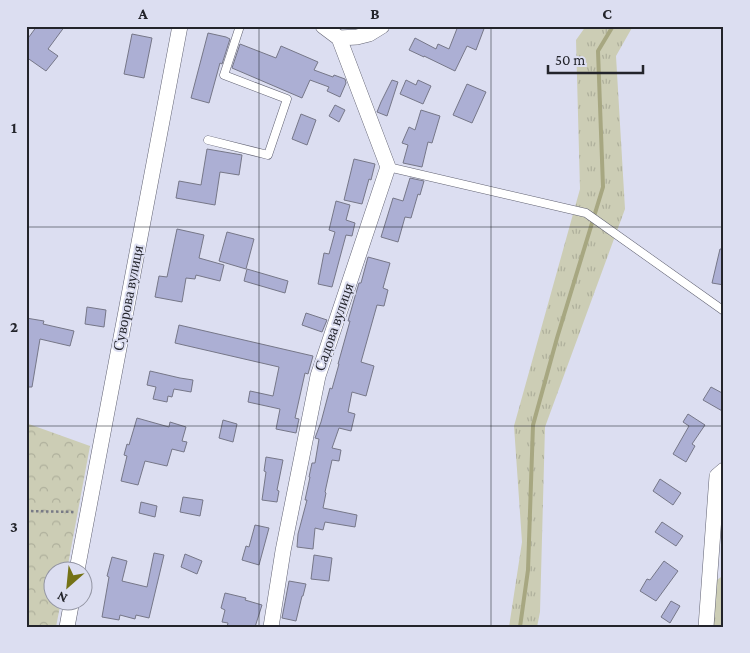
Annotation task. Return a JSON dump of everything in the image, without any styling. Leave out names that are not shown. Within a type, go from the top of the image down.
[{"type":"street","name":"Суворова вулиця","points":[[79,560],[180,26]]},
{"type":"street","points":[[323,26],[338,38],[388,167]]},
{"type":"street","points":[[338,38],[369,34],[382,26]]},
{"type":"street","name":"Садова вулиця","points":[[271,627],[283,551],[318,376],[388,167]]},
{"type":"street","points":[[706,627],[717,476],[724,470]]},
{"type":"street","points":[[67,627],[70,610]]},
{"type":"lane","points":[[208,140],[268,155],[288,99],[224,75],[240,26]]},
{"type":"lane","points":[[388,167],[586,213],[724,311]]},
{"type":"path","points":[[26,511],[88,512]]},
{"type":"green space","points":[[586,26],[633,26],[616,56],[625,209],[545,427],[540,612],[537,627],[509,627],[522,542],[514,426],[580,189],[576,40]]},
{"type":"green space","points":[[26,423],[90,446],[69,560],[42,560],[42,610],[59,610],[56,627],[26,627]]},
{"type":"green space","points":[[724,575],[724,627],[708,627],[711,584]]},
{"type":"building","points":[[37,26],[65,26],[48,49],[58,56],[46,71],[26,57],[26,41]]},
{"type":"building","points":[[458,26],[485,26],[476,50],[467,46],[455,71],[409,50],[415,38],[436,49],[438,44],[449,49]]},
{"type":"building","points":[[208,33],[230,39],[222,64],[220,63],[209,103],[191,98]]},
{"type":"building","points":[[132,34],[152,38],[144,78],[124,74]]},
{"type":"building","points":[[240,44],[276,58],[281,46],[318,62],[314,70],[345,79],[346,83],[340,97],[327,91],[329,87],[310,80],[302,98],[232,68]]},
{"type":"building","points":[[392,80],[398,82],[387,116],[377,112]]},
{"type":"building","points":[[406,80],[416,85],[418,80],[431,86],[423,104],[400,94]]},
{"type":"building","points":[[467,84],[486,92],[472,123],[453,115]]},
{"type":"building","points":[[335,105],[345,110],[339,122],[329,116]]},
{"type":"building","points":[[421,110],[440,116],[432,143],[428,142],[422,167],[403,163],[408,145],[402,143],[409,127],[415,130]]},
{"type":"building","points":[[301,114],[316,120],[307,145],[292,139]]},
{"type":"building","points":[[207,149],[242,155],[239,175],[220,172],[215,205],[176,198],[179,181],[201,185]]},
{"type":"building","points":[[354,159],[375,164],[362,204],[344,200]]},
{"type":"building","points":[[410,178],[424,181],[411,218],[405,217],[398,242],[381,237],[393,198],[403,201]]},
{"type":"building","points":[[336,201],[350,205],[346,220],[355,223],[352,236],[346,235],[332,287],[318,284],[324,253],[329,254],[335,232],[329,230]]},
{"type":"building","points":[[177,229],[204,235],[199,258],[224,265],[220,281],[196,275],[195,279],[186,278],[182,302],[155,297],[159,276],[167,277]]},
{"type":"building","points":[[227,232],[254,239],[246,269],[219,261]]},
{"type":"building","points":[[720,249],[724,249],[724,285],[712,283]]},
{"type":"building","points":[[368,257],[390,263],[383,288],[388,290],[384,306],[377,305],[361,362],[374,366],[366,396],[352,392],[348,412],[355,414],[351,431],[339,428],[332,448],[341,450],[339,461],[332,460],[323,508],[357,515],[355,527],[325,522],[323,530],[315,528],[313,549],[297,547],[298,534],[307,500],[305,500],[309,477],[312,463],[315,463],[319,439],[315,438],[330,388],[332,389],[350,321],[348,321]]},
{"type":"building","points":[[247,269],[288,281],[285,293],[244,281]]},
{"type":"building","points":[[87,307],[106,310],[104,327],[85,324]]},
{"type":"building","points":[[306,313],[327,320],[322,332],[302,325]]},
{"type":"building","points":[[26,318],[44,321],[43,324],[74,331],[70,346],[40,339],[32,387],[26,387]]},
{"type":"building","points":[[179,325],[313,356],[308,374],[305,373],[295,418],[299,419],[296,433],[276,429],[280,409],[248,402],[250,391],[273,396],[279,367],[175,343]]},
{"type":"building","points":[[150,371],[193,380],[191,392],[174,389],[172,397],[168,396],[167,402],[153,399],[156,387],[147,385]]},
{"type":"building","points":[[711,387],[724,394],[724,412],[703,400]]},
{"type":"building","points":[[688,414],[705,425],[692,444],[695,446],[686,462],[673,454],[689,426],[683,422]]},
{"type":"building","points":[[137,418],[169,427],[170,422],[186,427],[182,441],[187,442],[184,452],[172,449],[167,466],[145,461],[138,485],[121,481],[127,456],[124,455]]},
{"type":"building","points":[[223,420],[237,424],[233,442],[219,438]]},
{"type":"building","points":[[266,457],[283,460],[277,490],[279,491],[277,502],[262,500]]},
{"type":"building","points":[[660,479],[681,493],[673,505],[653,491]]},
{"type":"building","points":[[183,497],[203,500],[200,516],[180,512]]},
{"type":"building","points":[[141,502],[157,506],[155,517],[139,513]]},
{"type":"building","points":[[662,522],[683,536],[676,546],[655,532]]},
{"type":"building","points":[[255,525],[269,528],[259,565],[242,560],[246,546],[249,547]]},
{"type":"building","points":[[154,553],[164,555],[149,618],[136,615],[135,619],[120,615],[119,620],[102,617],[109,577],[107,576],[112,557],[127,561],[122,581],[147,587]]},
{"type":"building","points":[[185,554],[202,561],[197,574],[181,567]]},
{"type":"building","points":[[314,555],[332,558],[329,581],[311,579]]},
{"type":"building","points":[[664,561],[678,571],[656,601],[640,591],[647,579],[650,580]]},
{"type":"building","points":[[289,581],[306,584],[296,621],[282,618]]},
{"type":"building","points":[[225,593],[246,598],[245,600],[262,605],[255,627],[227,627],[228,623],[222,622],[225,610],[221,608]]},
{"type":"building","points":[[671,601],[680,606],[670,623],[661,617]]},
{"type":"waterway","points":[[520,627],[528,570],[533,425],[557,338],[603,187],[598,51],[613,26]]}]
